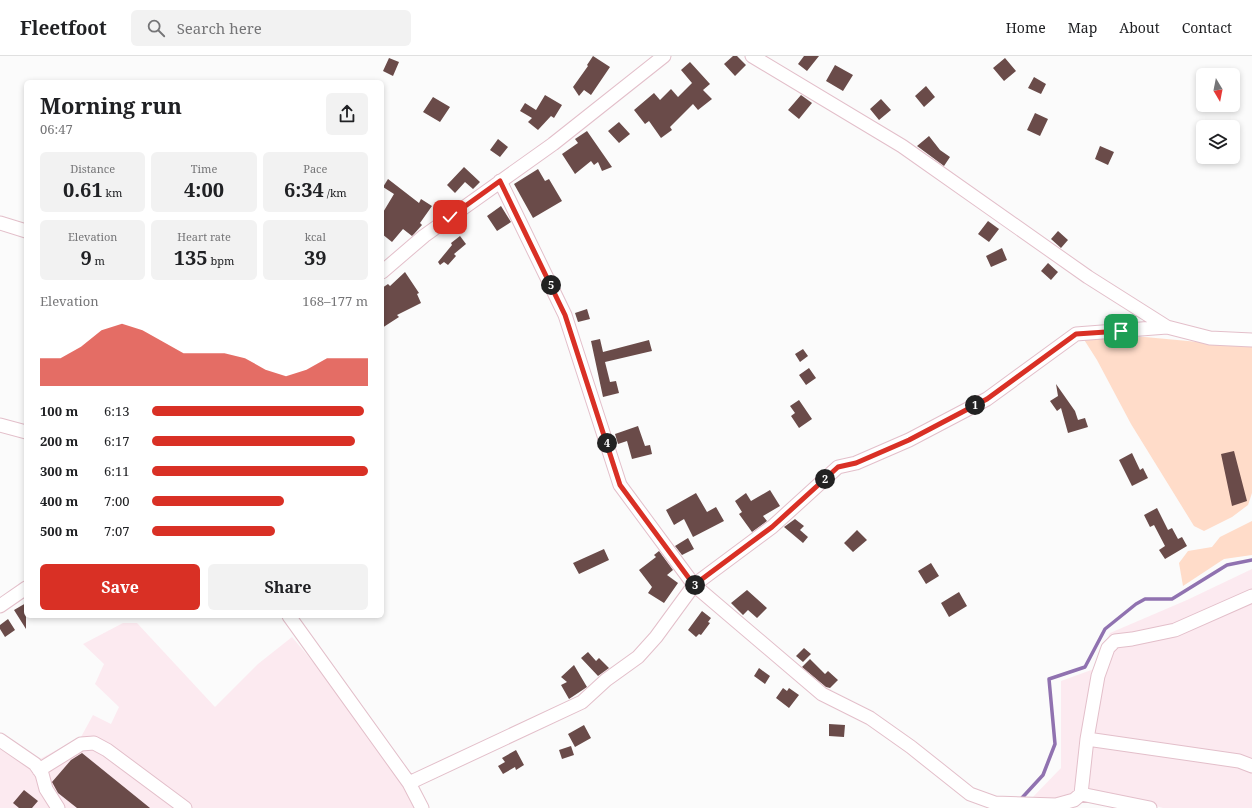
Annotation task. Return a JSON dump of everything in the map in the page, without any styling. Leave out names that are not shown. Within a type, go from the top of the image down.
[{"type":"street","points":[[384,270],[424,236],[553,144],[664,56]]},
{"type":"street","points":[[752,56],[902,146],[1088,277],[1167,328]]},
{"type":"street","points":[[500,181],[565,315],[620,485],[694,585],[822,694],[870,718],[911,747],[970,794],[995,803],[1044,806],[1056,805],[1074,800],[1081,794],[1087,739],[1098,676],[1108,648],[1115,641],[1174,630],[1252,596]]},
{"type":"street","points":[[0,223],[24,230]]},
{"type":"street","points":[[409,783],[582,702],[606,680],[638,657],[656,637],[694,585],[772,527],[838,467],[856,463],[909,440],[987,399],[1076,334],[1167,328],[1210,338],[1252,340]]},
{"type":"street","points":[[0,426],[24,432]]},
{"type":"street","points":[[0,606],[24,589]]},
{"type":"street","points":[[290,618],[409,783],[422,808]]},
{"type":"street","points":[[1087,739],[1239,761],[1252,766]]},
{"type":"street","points":[[0,740],[36,764],[46,789],[58,808]]},
{"type":"street","points":[[39,770],[81,744],[94,743],[107,750],[185,808]]},
{"type":"street","points":[[1081,794],[1150,808]]},
{"type":"shaded area","points":[[1145,337],[1252,347],[1252,493],[1248,505],[1232,517],[1204,531],[1194,526],[1131,424],[1097,360],[1083,338]]},
{"type":"shaded area","points":[[1252,521],[1252,555],[1224,559],[1183,586],[1179,563],[1188,551],[1212,547],[1220,537]]},
{"type":"shaded area","points":[[1252,569],[1252,808],[1163,808],[1090,789],[1076,791],[1068,799],[1030,800],[1061,768],[1061,681],[1094,669],[1110,633],[1187,600]]},
{"type":"shaded area","points":[[123,623],[137,623],[215,707],[258,664],[292,637],[344,699],[410,792],[416,808],[0,808],[0,737],[38,760],[81,737],[93,715],[111,724],[119,707],[95,684],[104,664],[83,644]]},
{"type":"building","points":[[593,56],[610,67],[591,95],[584,90],[579,96],[573,87],[588,66],[587,65]]},
{"type":"building","points":[[733,56],[737,56],[746,65],[735,76],[724,64]]},
{"type":"building","points":[[804,56],[819,56],[807,71],[798,64]]},
{"type":"building","points":[[389,58],[399,62],[393,76],[383,71]]},
{"type":"building","points":[[1005,58],[1016,71],[1004,81],[993,68]]},
{"type":"building","points":[[690,62],[710,84],[703,90],[712,99],[698,110],[693,104],[670,127],[672,130],[661,138],[649,121],[645,124],[634,110],[654,93],[660,100],[671,89],[678,97],[692,83],[681,70]]},
{"type":"building","points":[[835,65],[853,75],[843,91],[826,81]]},
{"type":"building","points":[[1034,77],[1046,84],[1041,94],[1028,88]]},
{"type":"building","points":[[926,86],[935,97],[924,107],[915,96]]},
{"type":"building","points":[[545,95],[562,105],[554,118],[551,116],[538,130],[528,122],[532,118],[520,111],[525,103],[536,110]]},
{"type":"building","points":[[801,95],[812,103],[799,119],[788,110]]},
{"type":"building","points":[[433,97],[450,107],[440,122],[423,112]]},
{"type":"building","points":[[881,99],[891,110],[879,120],[870,109]]},
{"type":"building","points":[[1035,113],[1048,119],[1040,136],[1027,130]]},
{"type":"building","points":[[619,122],[630,134],[619,143],[608,131]]},
{"type":"building","points":[[587,131],[612,167],[602,171],[598,162],[594,165],[591,161],[575,174],[562,154],[578,143],[575,139]]},
{"type":"building","points":[[929,136],[940,150],[950,157],[944,166],[917,146]]},
{"type":"building","points":[[498,139],[508,147],[500,157],[490,150]]},
{"type":"building","points":[[1100,146],[1114,152],[1108,165],[1095,159]]},
{"type":"building","points":[[464,167],[480,182],[473,189],[465,182],[455,193],[447,185]]},
{"type":"building","points":[[538,169],[545,181],[549,179],[562,201],[533,218],[514,184]]},
{"type":"building","points":[[388,179],[419,203],[421,199],[432,206],[420,223],[422,225],[412,236],[403,229],[392,242],[384,236],[384,211],[394,194],[384,188]]},
{"type":"building","points":[[501,206],[511,222],[497,231],[487,216]]},
{"type":"building","points":[[988,221],[999,229],[989,242],[978,234]]},
{"type":"building","points":[[1058,231],[1068,240],[1061,248],[1051,239]]},
{"type":"building","points":[[460,236],[466,244],[454,254],[456,256],[448,265],[444,262],[440,265],[438,262],[452,245],[451,243]]},
{"type":"building","points":[[1002,248],[1007,260],[991,267],[986,256]]},
{"type":"building","points":[[1048,263],[1058,272],[1051,280],[1041,271]]},
{"type":"building","points":[[405,272],[419,293],[417,294],[421,303],[397,315],[399,317],[384,327],[384,287],[388,284],[390,286]]},
{"type":"building","points":[[587,309],[590,319],[578,322],[575,313]]},
{"type":"building","points":[[600,339],[603,352],[649,340],[652,351],[605,362],[610,382],[616,381],[619,393],[603,397],[591,341]]},
{"type":"building","points":[[803,349],[808,356],[800,362],[795,354]]},
{"type":"building","points":[[809,368],[816,378],[806,385],[799,375]]},
{"type":"building","points":[[1056,384],[1075,411],[1078,420],[1085,418],[1088,427],[1068,433],[1061,408],[1057,411],[1050,401],[1058,396]]},
{"type":"building","points":[[799,400],[812,419],[799,428],[791,416],[795,413],[790,406]]},
{"type":"building","points":[[638,426],[645,446],[650,445],[652,454],[632,459],[627,441],[618,444],[615,434]]},
{"type":"building","points":[[1234,451],[1247,501],[1232,506],[1221,454]]},
{"type":"building","points":[[1132,453],[1140,470],[1143,468],[1148,478],[1132,486],[1119,460]]},
{"type":"building","points":[[770,490],[780,506],[763,516],[767,521],[752,532],[739,514],[742,512],[735,501],[746,493],[751,501]]},
{"type":"building","points":[[696,493],[707,512],[716,507],[724,521],[693,537],[684,519],[674,525],[666,510]]},
{"type":"building","points":[[1157,508],[1168,530],[1172,528],[1178,539],[1182,537],[1187,546],[1165,559],[1159,550],[1165,546],[1154,525],[1150,527],[1144,515]]},
{"type":"building","points":[[795,519],[804,526],[800,530],[808,537],[803,543],[784,527]]},
{"type":"building","points":[[857,530],[867,540],[853,552],[844,543]]},
{"type":"building","points":[[688,538],[694,549],[682,555],[675,546]]},
{"type":"building","points":[[604,549],[609,560],[579,574],[573,563]]},
{"type":"building","points":[[659,551],[673,570],[667,575],[678,583],[664,603],[648,593],[652,587],[639,570],[656,557],[654,555]]},
{"type":"building","points":[[931,563],[939,576],[926,584],[918,571]]},
{"type":"building","points":[[747,590],[767,608],[757,618],[748,610],[743,615],[731,603]]},
{"type":"building","points":[[959,592],[967,606],[949,617],[941,603]]},
{"type":"building","points":[[24,604],[26,629],[14,610]]},
{"type":"building","points":[[702,611],[711,618],[708,622],[710,623],[701,635],[699,634],[696,637],[688,630]]},
{"type":"building","points":[[8,619],[15,630],[5,637],[0,629],[0,625]]},
{"type":"building","points":[[804,648],[811,654],[803,662],[796,656]]},
{"type":"building","points":[[588,652],[596,661],[599,658],[609,668],[598,676],[581,658]]},
{"type":"building","points":[[810,659],[825,674],[828,671],[838,680],[830,688],[826,687],[802,667]]},
{"type":"building","points":[[574,665],[587,687],[569,699],[561,685],[567,682],[561,677]]},
{"type":"building","points":[[759,668],[770,676],[765,684],[754,676]]},
{"type":"building","points":[[783,688],[787,691],[789,688],[799,695],[789,708],[776,698]]},
{"type":"building","points":[[829,724],[845,725],[844,737],[829,736]]},
{"type":"building","points":[[584,725],[591,738],[575,747],[568,734]]},
{"type":"building","points":[[571,746],[574,755],[562,759],[559,750]]},
{"type":"building","points":[[516,750],[524,765],[516,770],[515,767],[503,774],[498,766],[505,762],[502,758]]},
{"type":"building","points":[[82,753],[150,808],[77,808],[58,793],[52,782],[71,760]]},
{"type":"building","points":[[24,790],[38,801],[32,808],[19,808],[13,803]]},
{"type":"waterway","points":[[1020,800],[1043,775],[1055,744],[1049,679],[1085,667],[1105,629],[1136,604],[1145,599],[1172,599],[1227,565],[1252,560]]},
{"type":"route","points":[[450,217],[500,181],[565,315],[620,485],[694,585],[772,527],[838,467],[856,463],[909,440],[987,399],[1076,334],[1121,331]]}]
